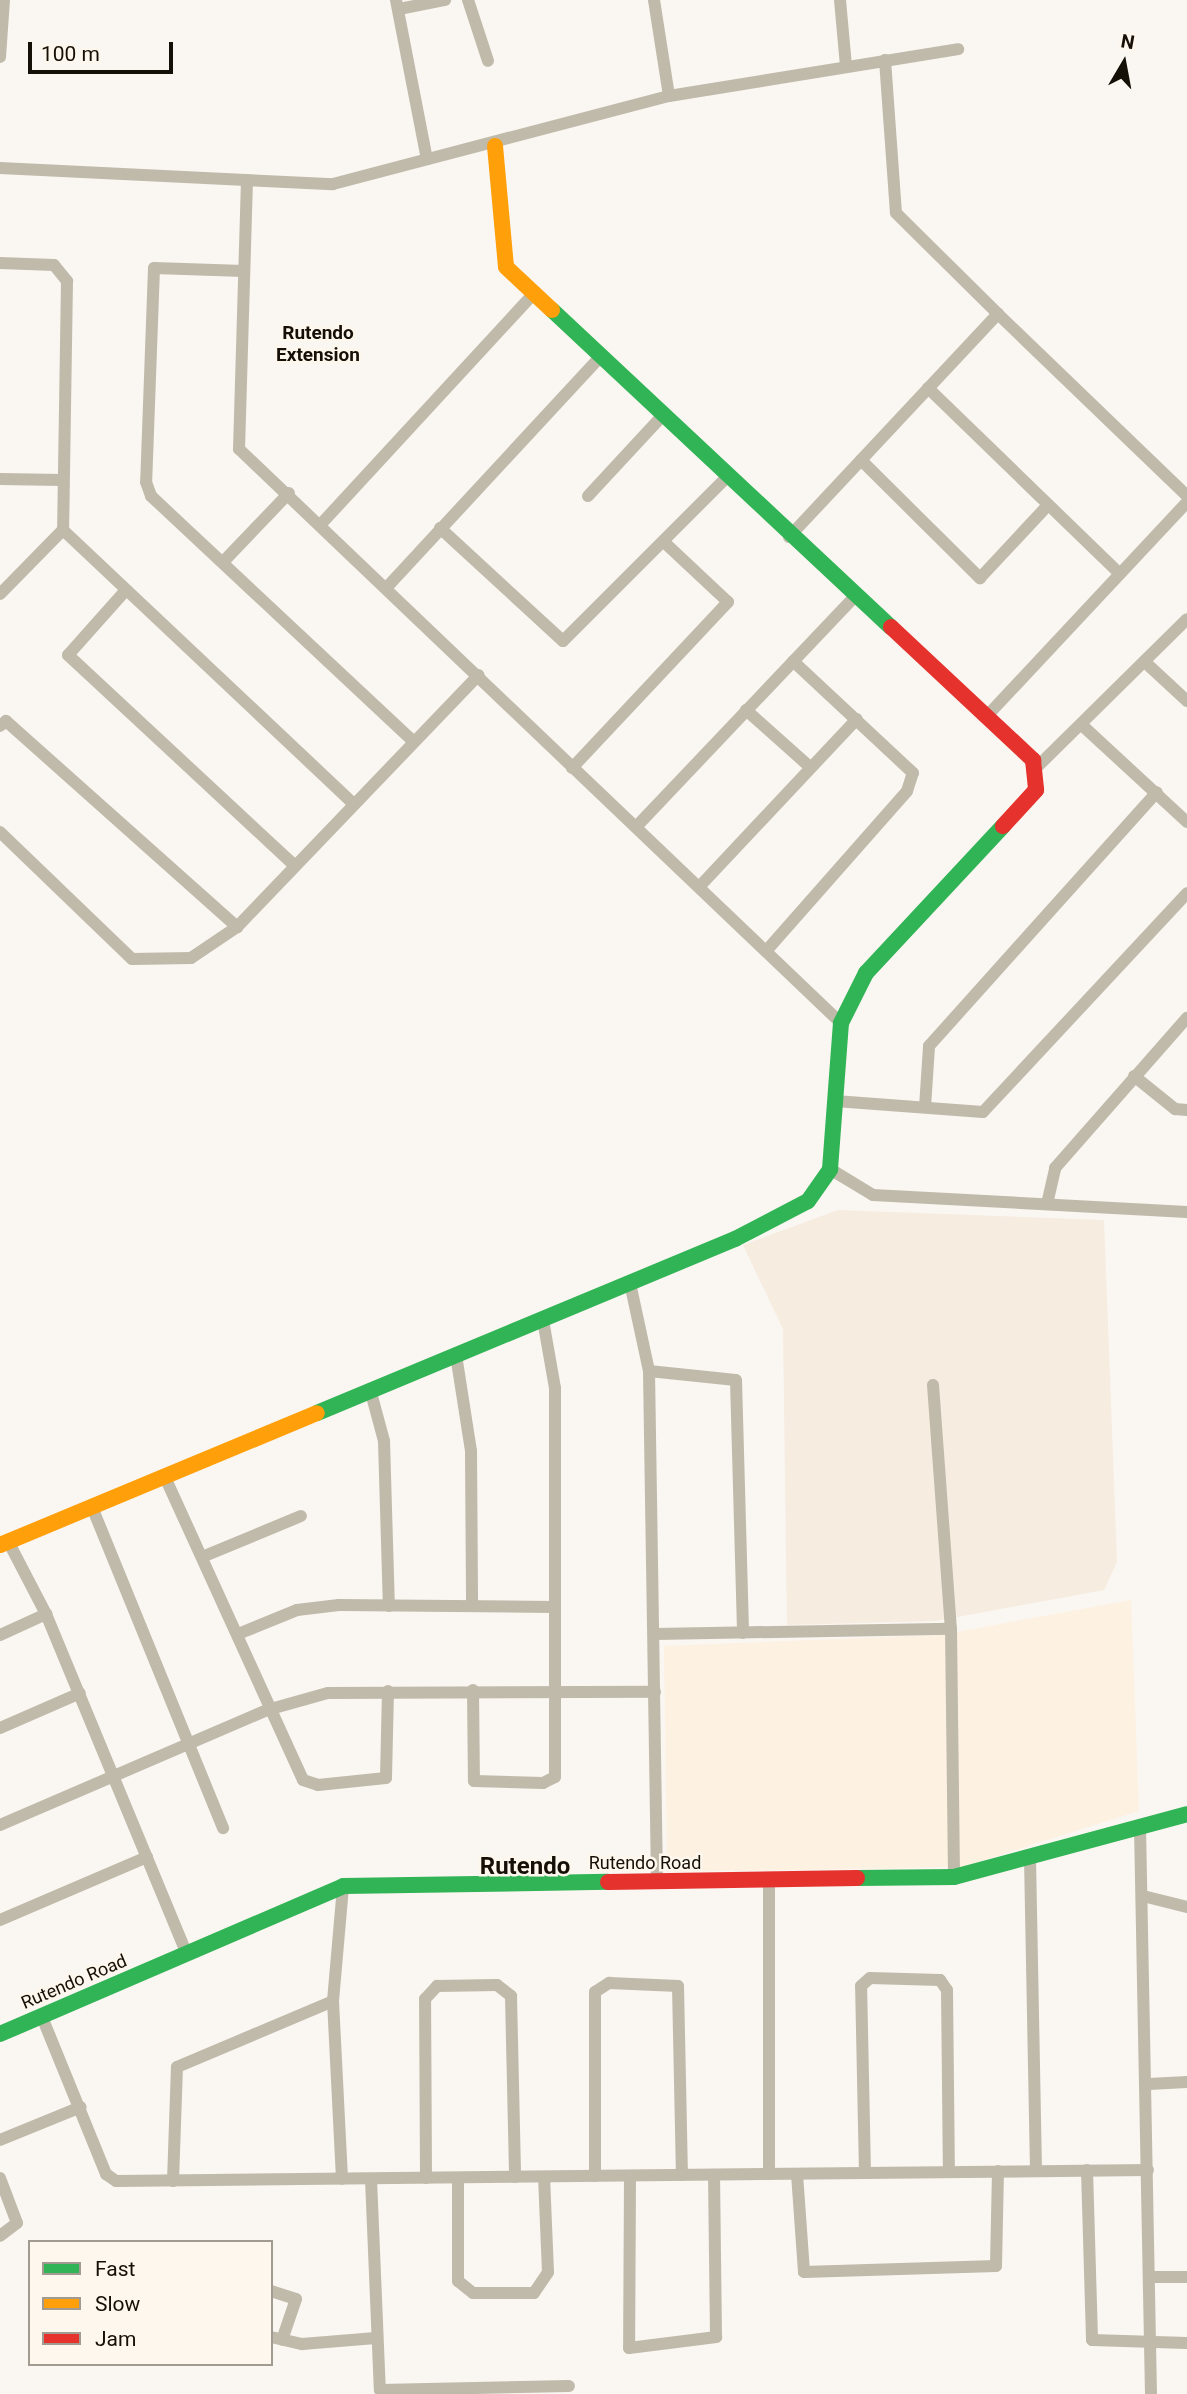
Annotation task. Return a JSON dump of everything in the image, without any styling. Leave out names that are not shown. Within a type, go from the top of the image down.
[{"type":"street","points":[[0,57],[4,0]]},
{"type":"street","points":[[427,159],[397,5],[445,0]]},
{"type":"street","points":[[468,0],[488,61]]},
{"type":"street","points":[[654,0],[668,96]]},
{"type":"street","points":[[840,0],[846,66]]},
{"type":"street","points":[[0,168],[333,184],[427,159],[495,146],[668,96],[958,49]]},
{"type":"street","points":[[885,60],[896,213],[1187,496]]},
{"type":"street","points":[[187,1954],[46,1614],[4,1543],[630,1283],[807,1201],[830,1169],[841,1023],[866,973],[1036,790],[1036,768],[986,717],[789,537],[664,414],[506,267],[500,251],[495,146]]},
{"type":"street","points":[[247,180],[239,449],[322,523],[572,768],[700,886],[841,1023]]},
{"type":"street","points":[[0,263],[54,265],[67,281],[63,530],[352,802]]},
{"type":"street","points":[[244,271],[154,268],[146,482],[152,496],[412,740]]},
{"type":"street","points":[[322,523],[534,293]]},
{"type":"street","points":[[789,537],[998,314]]},
{"type":"street","points":[[388,586],[601,356]]},
{"type":"street","points":[[928,388],[1121,574]]},
{"type":"street","points":[[588,496],[664,414]]},
{"type":"street","points":[[861,460],[980,578],[1048,505]]},
{"type":"street","points":[[440,528],[563,641],[728,476]]},
{"type":"street","points":[[0,479],[62,480]]},
{"type":"street","points":[[224,561],[289,493]]},
{"type":"street","points":[[986,717],[1187,502]]},
{"type":"street","points":[[1,592],[63,530]]},
{"type":"street","points":[[572,768],[727,602],[664,542]]},
{"type":"street","points":[[126,590],[68,656],[293,864]]},
{"type":"street","points":[[636,827],[854,597]]},
{"type":"street","points":[[1036,768],[1084,727],[1187,619]]},
{"type":"street","points":[[767,950],[906,791],[913,773],[793,661]]},
{"type":"street","points":[[1146,663],[1187,701]]},
{"type":"street","points":[[0,832],[132,959],[191,958],[237,927],[352,802],[479,675]]},
{"type":"street","points":[[746,710],[810,767]]},
{"type":"street","points":[[700,886],[857,719]]},
{"type":"street","points":[[0,726],[6,721],[237,927]]},
{"type":"street","points":[[1084,727],[1187,822]]},
{"type":"street","points":[[925,1107],[929,1046],[1157,792]]},
{"type":"street","points":[[835,1101],[983,1112],[1187,893]]},
{"type":"street","points":[[1047,1204],[1055,1168],[1187,1018]]},
{"type":"street","points":[[1134,1076],[1175,1109],[1187,1110]]},
{"type":"street","points":[[830,1169],[873,1195],[1187,1212]]},
{"type":"street","points":[[630,1283],[649,1371],[656,1634],[657,1882]]},
{"type":"street","points":[[473,1690],[474,1781],[543,1783],[559,1768],[559,1690],[554,1607],[555,1388],[543,1320]]},
{"type":"street","points":[[456,1355],[471,1451],[472,1606]]},
{"type":"street","points":[[649,1371],[736,1380],[743,1633]]},
{"type":"street","points":[[933,1385],[951,1629],[954,1877]]},
{"type":"street","points":[[370,1389],[384,1441],[389,1606]]},
{"type":"street","points":[[164,1475],[238,1634],[267,1710],[303,1780],[379,1783],[388,1769],[388,1691]]},
{"type":"street","points":[[92,1507],[193,1745],[223,1828]]},
{"type":"street","points":[[202,1557],[301,1516]]},
{"type":"street","points":[[238,1634],[297,1610],[389,1606],[554,1607]]},
{"type":"street","points":[[0,1635],[46,1614]]},
{"type":"street","points":[[656,1634],[951,1629]]},
{"type":"street","points":[[0,1825],[115,1775],[193,1745],[267,1710],[328,1693],[473,1690],[655,1692]]},
{"type":"street","points":[[0,1728],[80,1693]]},
{"type":"street","name":"Rutendo Road","points":[[0,2034],[343,1886],[769,1882],[954,1877],[1187,1814]]},
{"type":"street","points":[[1140,1827],[1149,2084],[1148,2343],[1151,2394]]},
{"type":"street","points":[[0,1920],[147,1857]]},
{"type":"street","points":[[1030,1858],[1036,2171]]},
{"type":"street","points":[[769,1882],[769,2174]]},
{"type":"street","points":[[342,2179],[333,2001],[343,1886]]},
{"type":"street","points":[[1143,1896],[1187,1907]]},
{"type":"street","points":[[865,2173],[861,1986],[870,1978],[940,1980],[947,1990],[949,2172]]},
{"type":"street","points":[[596,2176],[596,1992],[609,1983],[670,1983],[680,1993],[682,2175]]},
{"type":"street","points":[[426,2178],[425,1999],[437,1986],[497,1985],[511,1996],[515,2177]]},
{"type":"street","points":[[173,2181],[177,2067],[333,2001]]},
{"type":"street","points":[[42,2017],[81,2107],[106,2174],[116,2181],[1148,2170]]},
{"type":"street","points":[[1149,2084],[1187,2082]]},
{"type":"street","points":[[0,2140],[81,2107]]},
{"type":"street","points":[[1087,2170],[1091,2340],[1187,2343]]},
{"type":"street","points":[[797,2174],[800,2269],[870,2271],[996,2266],[998,2171]]},
{"type":"street","points":[[630,2176],[629,2348],[716,2337],[714,2175]]},
{"type":"street","points":[[458,2178],[458,2281],[474,2293],[534,2293],[548,2273],[544,2177]]},
{"type":"street","points":[[0,2178],[16,2223],[0,2236]]},
{"type":"street","points":[[371,2179],[380,2390],[569,2386]]},
{"type":"street","points":[[1149,2277],[1187,2277]]},
{"type":"street","points":[[273,2292],[296,2299],[277,2338],[302,2344],[376,2338]]},
{"type":"shaded area","points":[[838,1210],[1104,1220],[1117,1562],[1104,1590],[936,1621],[787,1625],[783,1329],[743,1245]]},
{"type":"shaded area","points":[[1131,1600],[1139,1811],[962,1867],[667,1872],[664,1646],[940,1635]]},
{"type":"traffic: fast","points":[[552,310],[891,627]]},
{"type":"traffic: fast","points":[[317,1413],[735,1239],[808,1201],[830,1169],[841,1023],[866,973],[1003,826]]},
{"type":"traffic: fast","points":[[857,1878],[954,1877],[1187,1814]]},
{"type":"traffic: fast","points":[[0,2034],[343,1886],[608,1882]]},
{"type":"traffic: slow","points":[[495,146],[506,267],[552,310]]},
{"type":"traffic: slow","points":[[0,1545],[317,1413]]},
{"type":"traffic: jam","points":[[891,627],[1033,760],[1036,790],[1003,826]]},
{"type":"traffic: jam","points":[[608,1882],[857,1878]]},
{"type":"district","name":"Rutendo Extension","points":[[318,344]]},
{"type":"district","name":"Rutendo","points":[[525,1867]]}]
